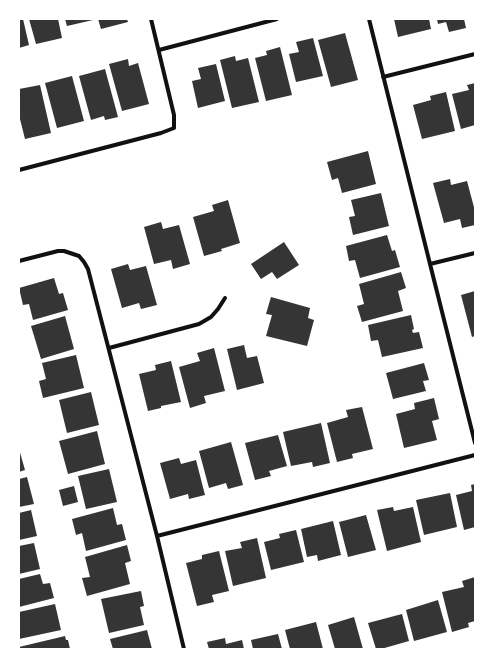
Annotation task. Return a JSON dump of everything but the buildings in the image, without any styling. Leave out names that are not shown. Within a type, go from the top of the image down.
[{"type":"street","points":[[19,170],[161,133],[174,128],[174,115],[151,19]]},
{"type":"street","points":[[159,50],[277,19]]},
{"type":"street","points":[[369,19],[475,443]]},
{"type":"street","points":[[383,77],[475,54]]},
{"type":"street","points":[[19,261],[58,251],[64,251],[79,256],[88,269],[184,649]]},
{"type":"street","points":[[430,264],[475,253]]},
{"type":"street","points":[[108,348],[199,324],[211,317],[225,298]]},
{"type":"street","points":[[156,536],[475,455]]}]
